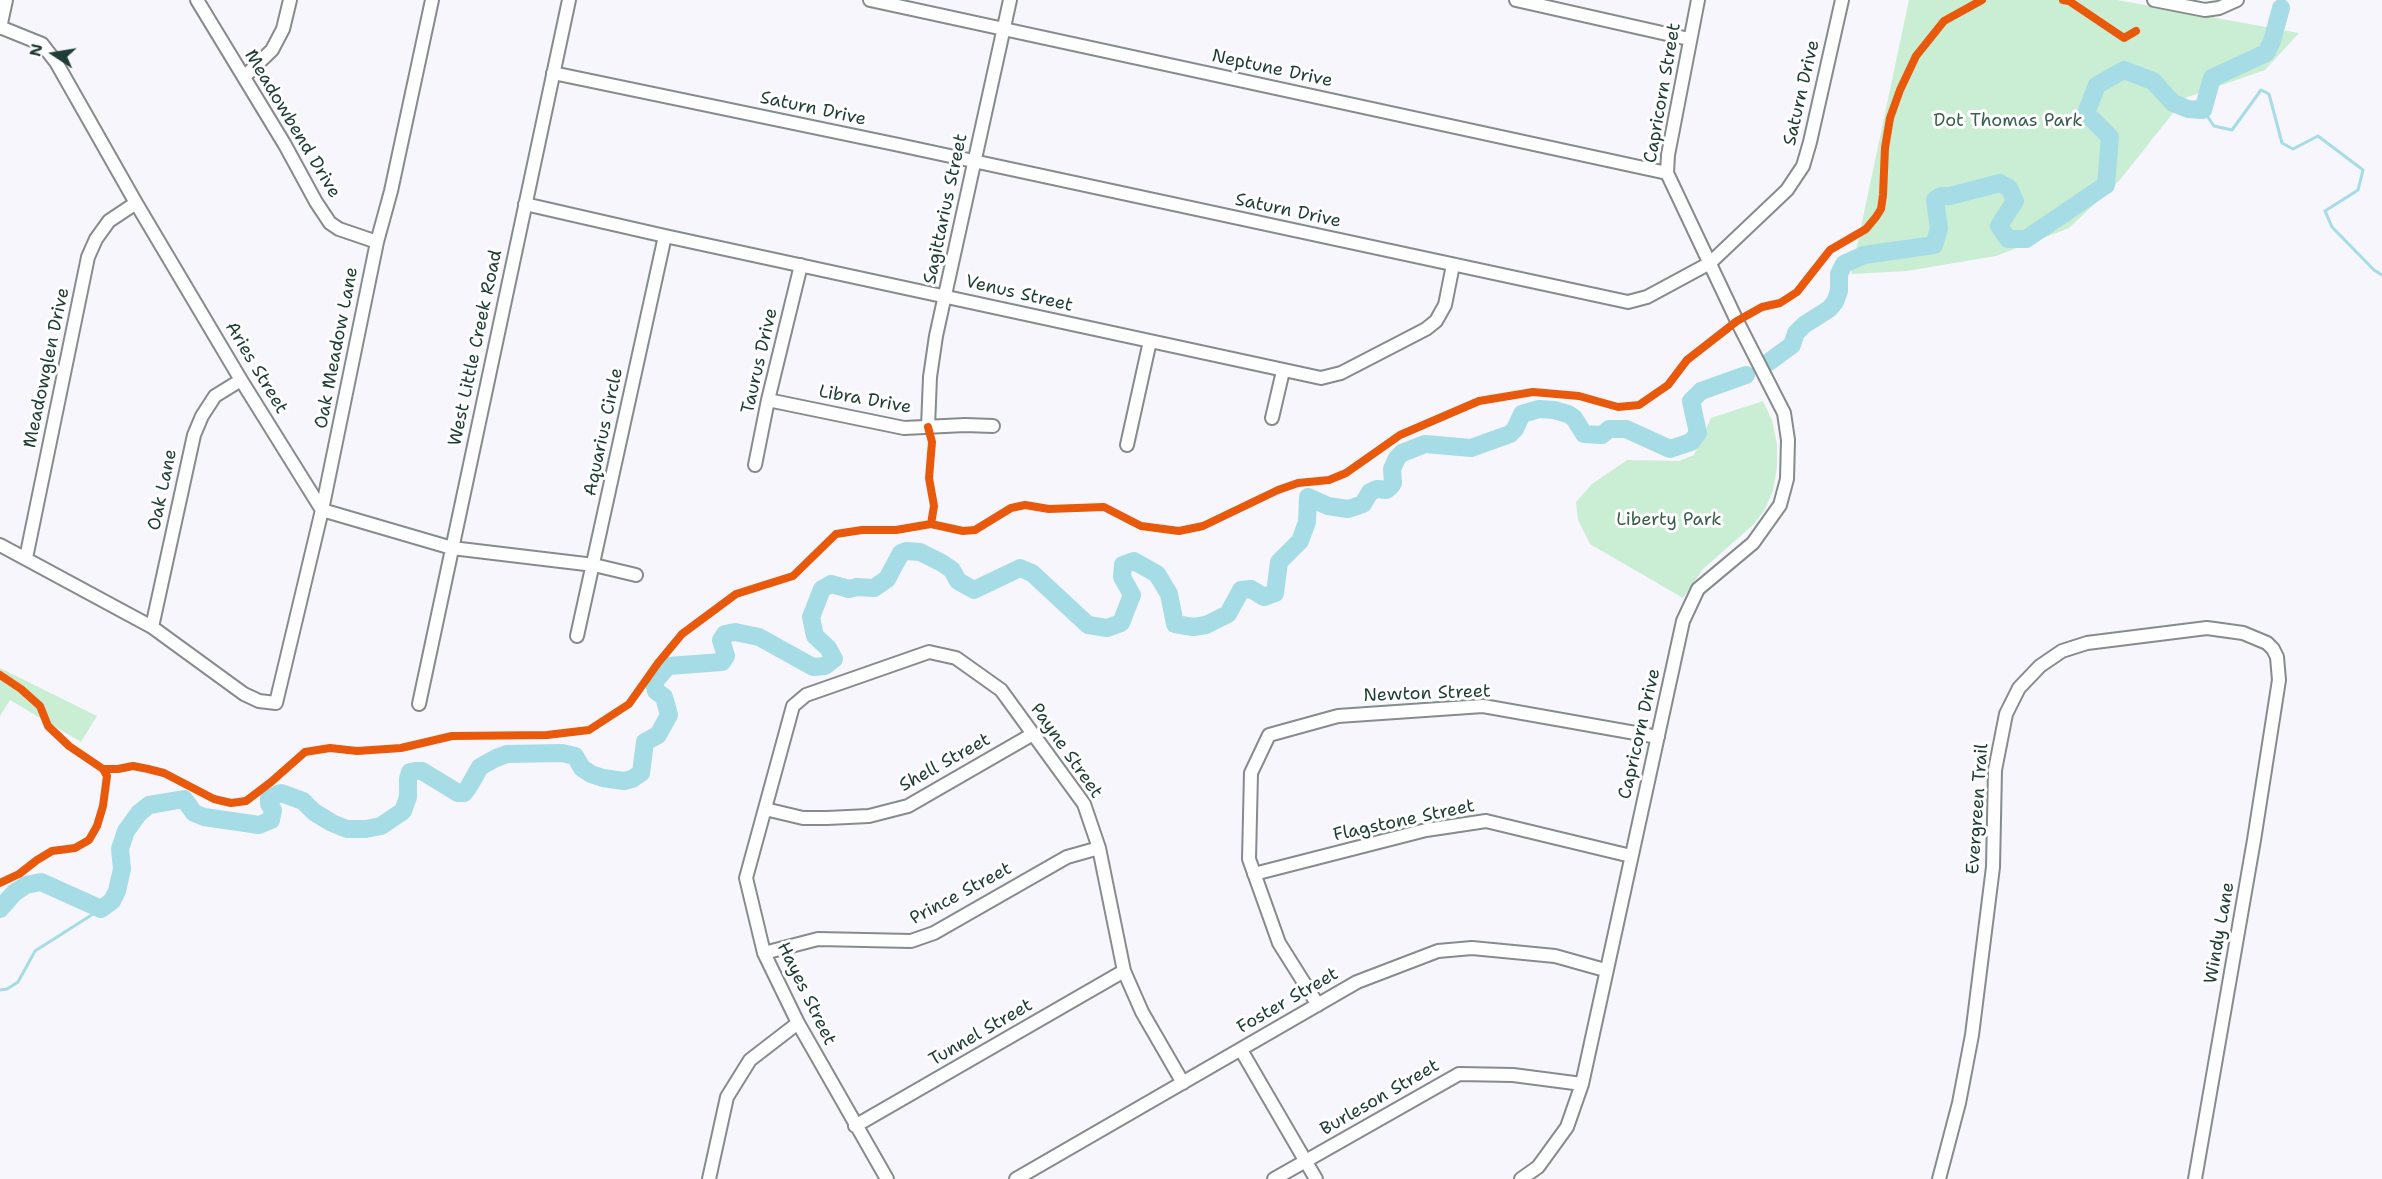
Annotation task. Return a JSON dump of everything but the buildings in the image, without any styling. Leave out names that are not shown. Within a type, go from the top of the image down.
[{"type":"street","points":[[0,28],[6,0]]},
{"type":"street","name":"Meadowbend Drive","points":[[197,0],[330,223],[339,229],[377,242]]},
{"type":"street","points":[[244,77],[272,50],[283,29],[290,0]]},
{"type":"street","name":"Oak Meadow Lane","points":[[152,627],[244,694],[276,703],[322,510],[377,242],[392,191],[432,0]]},
{"type":"street","name":"West Little Creek Road","points":[[419,704],[568,0]]},
{"type":"street","name":"Neptune Drive","points":[[870,0],[1667,173]]},
{"type":"street","name":"Sagittarius Street","points":[[928,427],[930,377],[945,296],[1010,0]]},
{"type":"street","points":[[1516,0],[1689,39]]},
{"type":"street","name":"Capricorn Street","points":[[1698,0],[1668,155],[1667,173],[1737,321]]},
{"type":"street","name":"Saturn Drive","points":[[553,73],[1628,302],[1647,297],[1710,263],[1787,190],[1803,166],[1842,0]]},
{"type":"street","points":[[2154,0],[2205,10],[2219,8],[2237,0]]},
{"type":"street","name":"Aries Street","points":[[0,28],[42,44],[56,62],[241,380],[322,510]]},
{"type":"street","name":"Meadowglen Drive","points":[[26,558],[88,257],[96,239],[109,221],[136,202]]},
{"type":"street","name":"Venus Street","points":[[525,204],[1321,378],[1341,372],[1426,329],[1436,321],[1445,305],[1453,265]]},
{"type":"street","name":"Aquarius Circle","points":[[577,636],[665,236]]},
{"type":"street","name":"Taurus Drive","points":[[755,465],[768,400],[801,265]]},
{"type":"street","name":"Capricorn Drive","points":[[1521,1179],[1538,1167],[1567,1127],[1582,1084],[1605,970],[1683,621],[1698,589],[1753,543],[1780,505],[1787,479],[1788,440],[1784,413],[1737,321]]},
{"type":"street","points":[[1127,445],[1150,341]]},
{"type":"street","points":[[1272,418],[1282,371]]},
{"type":"street","name":"Oak Lane","points":[[152,627],[194,435],[202,416],[215,396],[241,380]]},
{"type":"street","name":"Libra Drive","points":[[768,400],[904,428],[993,426]]},
{"type":"street","points":[[322,510],[452,548],[594,565],[636,575]]},
{"type":"street","points":[[0,545],[152,627]]},
{"type":"street","name":"Evergreen Trail","points":[[1939,1179],[1959,1103],[1972,1035],[1993,867],[1995,771],[1998,752],[2006,714],[2019,688],[2040,666],[2062,651],[2088,643],[2207,628],[2243,633],[2267,643],[2273,649],[2279,666],[2277,692]]},
{"type":"street","name":"Payne Street","points":[[793,706],[806,695],[929,652],[956,658],[1001,690],[1084,804],[1099,848],[1124,971],[1142,1012],[1184,1083]]},
{"type":"street","name":"Windy Lane","points":[[2195,1179],[2254,840],[2277,692]]},
{"type":"street","name":"Hayes Street","points":[[793,706],[746,878],[764,953],[798,1023],[887,1179]]},
{"type":"street","name":"Newton Street","points":[[1254,874],[1249,859],[1251,773],[1269,735],[1338,716],[1483,706],[1658,737]]},
{"type":"street","name":"Shell Street","points":[[765,809],[803,818],[827,818],[869,816],[908,806],[1033,734]]},
{"type":"street","name":"Flagstone Street","points":[[1254,874],[1426,830],[1486,821],[1631,856]]},
{"type":"street","name":"Prince Street","points":[[764,953],[818,939],[911,941],[934,933],[1067,857],[1099,848]]},
{"type":"street","points":[[1254,874],[1279,942],[1318,1005]]},
{"type":"street","name":"Foster Street","points":[[1016,1179],[1357,982],[1438,951],[1472,948],[1554,956],[1605,970]]},
{"type":"street","name":"Tunnel Street","points":[[855,1126],[1124,971]]},
{"type":"street","points":[[709,1179],[727,1097],[750,1060],[798,1023]]},
{"type":"street","points":[[1241,1050],[1316,1179]]},
{"type":"street","name":"Burleson Street","points":[[1274,1179],[1460,1074],[1513,1075],[1582,1084]]},
{"type":"green space","name":"Dot Thomas Park","points":[[1909,0],[2117,0],[2299,33],[2265,70],[2185,98],[2119,181],[2069,228],[1996,256],[1907,271],[1851,274]]},
{"type":"green space","name":"Liberty Park","points":[[1763,401],[1772,420],[1777,444],[1777,467],[1773,491],[1764,511],[1754,524],[1703,569],[1683,598],[1590,544],[1578,520],[1576,502],[1592,484],[1627,460],[1679,461],[1694,455],[1711,418]]},
{"type":"green space","points":[[0,668],[97,716],[81,742],[10,700],[0,716]]},
{"type":"waterway","points":[[1769,362],[1792,345],[1796,333],[1804,325],[1829,309],[1835,302],[1839,291],[1839,274],[1844,264],[1864,255],[1934,245],[1939,229],[1935,200],[1941,196],[1950,196],[2000,183],[2009,188],[2015,201],[1999,226],[2008,239],[2026,239],[2106,185],[2110,137],[2086,113],[2097,85],[2124,70],[2153,81],[2173,103],[2188,109],[2203,110],[2212,78],[2266,53],[2272,41],[2281,8]]},
{"type":"waterway","points":[[2203,110],[2214,126],[2232,130],[2261,90],[2269,94],[2282,143],[2293,149],[2318,136],[2363,170],[2358,190],[2325,211],[2332,227],[2374,270],[2382,275]]},
{"type":"waterway","points":[[0,909],[14,893],[26,885],[41,882],[101,909],[112,901],[117,891],[122,869],[120,849],[126,831],[139,813],[149,805],[184,799],[194,813],[204,817],[259,825],[271,820],[273,810],[269,804],[269,798],[281,793],[303,801],[314,812],[332,823],[347,829],[366,829],[381,826],[403,811],[408,797],[410,772],[415,771],[422,771],[458,793],[464,793],[480,767],[496,758],[507,754],[562,753],[575,756],[582,768],[591,774],[624,781],[632,779],[641,773],[645,742],[658,735],[669,715],[664,697],[656,691],[654,682],[668,666],[722,662],[726,656],[721,640],[725,634],[735,632],[759,637],[813,667],[825,666],[834,659],[828,648],[815,636],[811,617],[822,589],[831,584],[849,589],[874,588],[887,579],[901,553],[906,551],[920,552],[942,563],[952,570],[958,581],[974,590],[1020,568],[1032,573],[1088,625],[1107,628],[1121,623],[1132,595],[1122,577],[1123,565],[1134,561],[1157,574],[1169,594],[1175,624],[1193,627],[1206,625],[1228,614],[1241,590],[1251,589],[1264,597],[1275,593],[1279,562],[1300,541],[1307,522],[1308,497],[1328,506],[1348,509],[1363,504],[1370,492],[1377,489],[1386,490],[1390,487],[1393,483],[1392,469],[1402,453],[1425,444],[1471,448],[1510,434],[1522,414],[1539,409],[1568,414],[1574,418],[1584,434],[1602,435],[1609,429],[1626,429],[1670,449],[1691,442],[1698,433],[1691,401],[1701,391],[1746,375]]},
{"type":"waterway","points":[[0,990],[7,989],[18,982],[35,951],[101,909]]},
{"type":"cycle path","points":[[103,769],[133,766],[164,773],[214,799],[231,803],[246,801],[305,752],[330,748],[357,751],[401,748],[452,736],[547,735],[589,730],[629,704],[682,634],[736,594],[793,576],[836,534],[862,530],[896,530],[931,524],[963,531],[975,530],[1011,508],[1025,505],[1049,509],[1104,507],[1141,526],[1179,531],[1203,526],[1278,490],[1298,483],[1329,480],[1346,473],[1400,435],[1479,401],[1533,392],[1579,396],[1618,407],[1639,405],[1668,385],[1687,360],[1737,321],[1762,307],[1780,303],[1797,292],[1830,250],[1866,229],[1881,209],[1885,148],[1890,118],[1916,56],[1944,21],[1982,0]]},
{"type":"cycle path","points":[[2063,0],[2069,1],[2124,38],[2136,31]]},
{"type":"cycle path","points":[[928,427],[932,442],[929,478],[934,506],[931,524]]},
{"type":"cycle path","points":[[0,675],[40,706],[48,726],[69,746],[103,769],[107,776],[103,806],[97,826],[89,840],[75,848],[52,851],[19,874],[0,883]]}]
